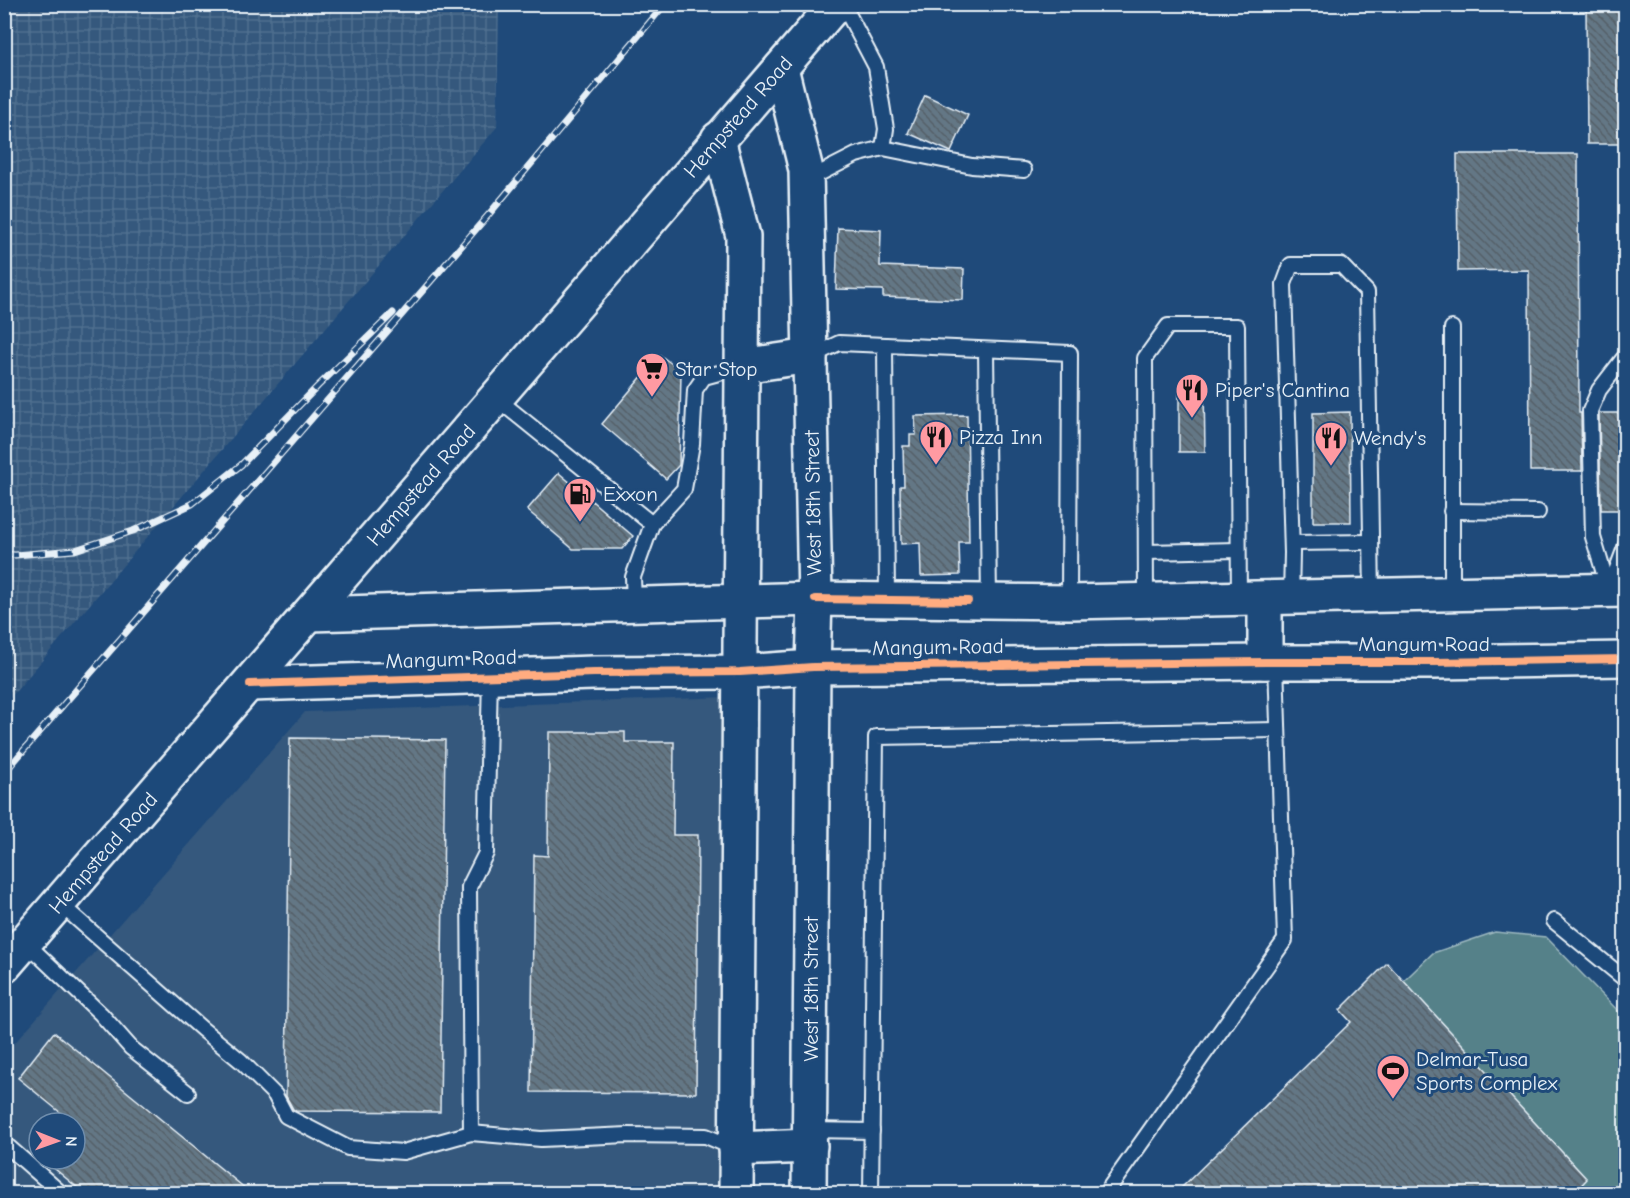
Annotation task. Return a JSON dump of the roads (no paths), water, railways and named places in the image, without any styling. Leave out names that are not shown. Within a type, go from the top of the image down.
[{"type":"main road","name":"Hempstead Road","points":[[15,954],[836,4]]},
{"type":"main road","name":"West 18th Street","points":[[781,68],[807,181],[815,599],[809,1194]]},
{"type":"main road","points":[[718,139],[743,236],[736,1194]]},
{"type":"main road","points":[[742,366],[810,356]]},
{"type":"main road","points":[[310,614],[815,599],[1069,602],[1617,590]]},
{"type":"main road","points":[[1265,598],[1270,662]]},
{"type":"main road","name":"Mangum Road","points":[[250,684],[594,673],[740,672],[813,667],[1626,659]]},
{"type":"main road","points":[[736,1149],[810,1138]]},
{"type":"lane","points":[[843,4],[876,67],[886,129],[883,148]]},
{"type":"lane","points":[[807,181],[856,155],[883,148],[972,166],[1024,170]]},
{"type":"lane","points":[[1265,598],[1292,543],[1284,284],[1291,265],[1341,265],[1367,292],[1372,596]]},
{"type":"lane","points":[[1146,600],[1145,358],[1168,326],[1237,326],[1238,550],[1265,598]]},
{"type":"lane","points":[[1452,328],[1452,594]]},
{"type":"lane","points":[[810,356],[839,343],[1070,353],[1069,602]]},
{"type":"lane","points":[[885,345],[887,600]]},
{"type":"lane","points":[[986,350],[989,601]]},
{"type":"lane","points":[[1617,590],[1593,537],[1590,411],[1599,390],[1623,359],[1626,359]]},
{"type":"lane","points":[[633,604],[633,577],[652,524],[684,489],[692,444],[695,390],[704,377],[742,366]]},
{"type":"lane","points":[[496,398],[652,524]]},
{"type":"lane","points":[[1451,511],[1538,512]]},
{"type":"lane","points":[[1292,543],[1371,542]]},
{"type":"lane","points":[[1617,590],[1626,545]]},
{"type":"lane","points":[[1146,552],[1238,550]]},
{"type":"lane","points":[[1105,1194],[1285,940],[1277,730],[1270,662]]},
{"type":"lane","points":[[471,1133],[469,887],[486,853],[490,676]]},
{"type":"lane","points":[[871,1194],[876,737],[1277,730]]},
{"type":"lane","points":[[59,903],[241,1061],[275,1095],[286,1116],[348,1148],[403,1152],[471,1133],[541,1139],[628,1135],[706,1136],[736,1149]]},
{"type":"lane","points":[[1554,921],[1626,980]]},
{"type":"lane","points":[[15,954],[101,1014],[131,1048],[188,1093]]},
{"type":"lane","points":[[810,1138],[872,1131]]},
{"type":"lane","points":[[4,1143],[62,1194]]},
{"type":"railway","points":[[4,773],[490,213],[665,4]]},
{"type":"railway","points":[[4,554],[75,550],[133,531],[192,504],[241,465],[393,313]]},
{"type":"place","name":"Star Stop","points":[[652,398]]},
{"type":"place","name":"Piper's Cantina","points":[[1192,419]]},
{"type":"place","name":"Pizza Inn","points":[[936,466]]},
{"type":"place","name":"Wendy's","points":[[1331,467]]},
{"type":"place","name":"Exxon","points":[[580,523]]},
{"type":"place","name":"Delmar-Tusa Sports Complex","points":[[1393,1100]]}]
